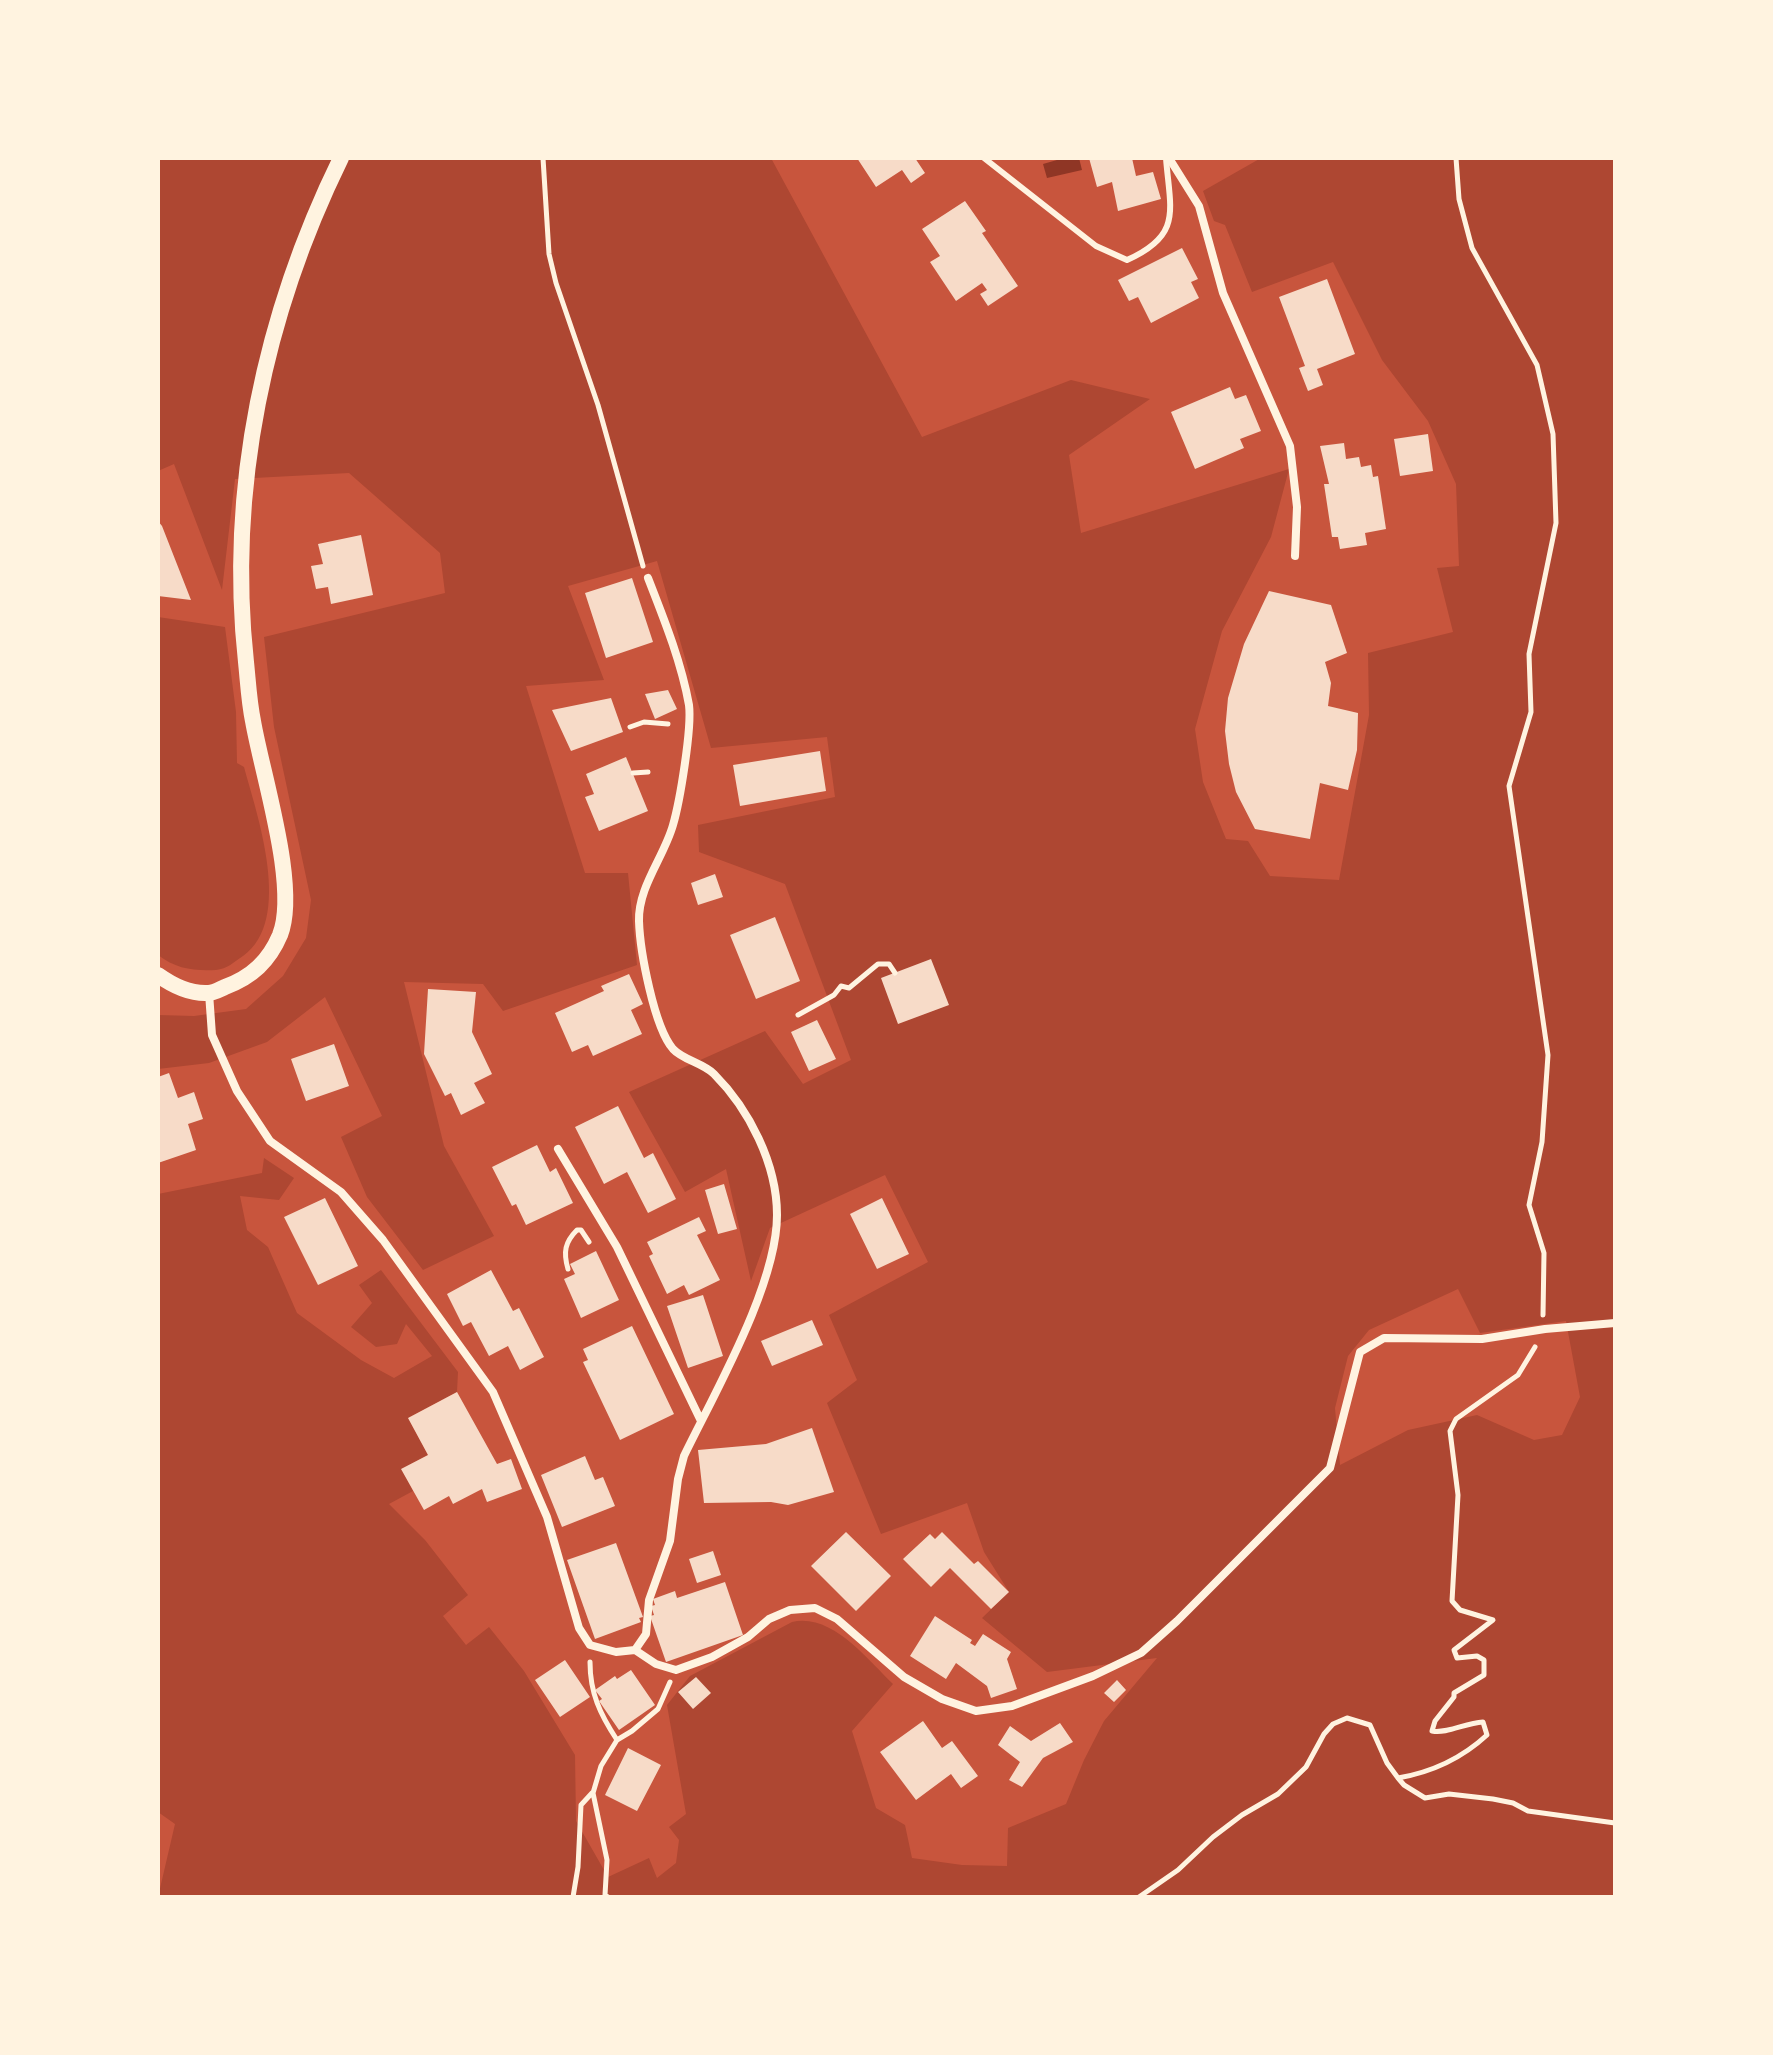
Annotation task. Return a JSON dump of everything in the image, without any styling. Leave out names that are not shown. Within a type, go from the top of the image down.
[{"type":"main road","points":[[158,975],[176,987],[209,993],[245,980],[267,960],[281,933],[287,905],[279,843],[253,720],[241,595],[242,541],[252,433],[274,330],[304,241],[341,158]]},
{"type":"street","points":[[1168,158],[1199,206],[1223,293],[1290,446],[1297,507],[1295,556]]},
{"type":"street","points":[[635,1650],[646,1634],[650,1599],[670,1541],[684,1456],[762,1288],[777,1216],[764,1151],[750,1121],[713,1073],[674,1051],[660,1026],[647,973],[639,919],[644,892],[661,859],[673,825],[683,777],[689,708],[672,643],[648,578]]},
{"type":"street","points":[[209,993],[212,1035],[237,1091],[270,1141],[341,1192],[373,1228],[493,1392],[547,1517],[579,1628],[590,1645],[616,1652],[635,1650],[656,1664],[676,1670],[712,1657],[748,1637],[779,1614],[815,1608],[837,1619],[904,1677],[942,1699],[976,1711],[1012,1706],[1093,1676],[1141,1653],[1330,1468],[1360,1352],[1384,1338],[1482,1339],[1545,1329],[1615,1323]]},
{"type":"street","points":[[558,1149],[617,1247],[701,1421]]},
{"type":"lane","points":[[984,158],[1096,246],[1127,260],[1147,251],[1163,237],[1170,216],[1168,158]]},
{"type":"path","points":[[543,158],[549,254],[556,283],[598,405],[648,578]]},
{"type":"path","points":[[1398,1778],[1441,1767],[1475,1747],[1487,1735],[1483,1722],[1464,1724],[1438,1733],[1432,1731],[1435,1721],[1454,1693],[1484,1675],[1484,1660],[1477,1656],[1457,1658],[1454,1650],[1493,1620],[1460,1610],[1452,1601],[1458,1495],[1450,1431],[1456,1419],[1518,1375],[1545,1329],[1544,1253],[1529,1205],[1542,1142],[1548,1055],[1509,786],[1531,712],[1529,654],[1556,523],[1553,434],[1537,365],[1472,248],[1459,199],[1456,158]]},
{"type":"path","points":[[630,727],[644,722],[668,724]]},
{"type":"path","points":[[633,773],[648,772]]},
{"type":"path","points":[[798,1015],[834,995],[841,986],[849,988],[878,964],[889,964],[895,973]]},
{"type":"path","points":[[568,1269],[565,1251],[577,1230],[581,1230],[589,1242]]},
{"type":"path","points":[[590,1645],[590,1686],[601,1714],[617,1740]]},
{"type":"path","points":[[608,1897],[605,1895],[607,1860],[593,1793],[601,1766],[617,1740],[658,1709],[676,1670]]},
{"type":"path","points":[[1139,1897],[1178,1870],[1242,1815],[1278,1794],[1306,1767],[1333,1724],[1347,1718],[1370,1725],[1387,1763],[1398,1778],[1425,1798],[1449,1794],[1493,1799],[1513,1803],[1528,1811],[1615,1823]]},
{"type":"path","points":[[573,1897],[581,1805],[593,1793]]},
{"type":"shaded area","points":[[158,158],[771,158],[922,437],[1071,380],[1150,399],[1069,455],[1081,533],[1289,469],[1271,537],[1222,631],[1195,729],[1203,782],[1226,839],[1248,841],[1270,876],[1339,880],[1369,715],[1368,653],[1453,632],[1437,568],[1459,566],[1456,484],[1428,421],[1382,360],[1333,262],[1252,292],[1225,225],[1214,221],[1203,191],[1261,158],[1615,158],[1615,1897],[158,1897],[175,1824],[158,1812],[158,1194],[262,1173],[264,1158],[294,1178],[279,1200],[240,1196],[247,1230],[268,1247],[297,1313],[361,1360],[394,1378],[432,1356],[406,1324],[397,1344],[376,1347],[351,1327],[372,1303],[359,1285],[381,1270],[458,1372],[457,1392],[408,1418],[428,1455],[402,1469],[413,1491],[389,1504],[425,1540],[468,1595],[443,1616],[466,1645],[489,1627],[524,1671],[575,1755],[576,1821],[608,1877],[649,1858],[657,1878],[676,1863],[679,1840],[669,1827],[686,1814],[667,1705],[690,1676],[792,1622],[807,1621],[835,1631],[893,1684],[852,1731],[876,1808],[905,1825],[912,1858],[962,1865],[1007,1866],[1008,1828],[1066,1804],[1104,1721],[1157,1658],[1047,1672],[982,1618],[1009,1592],[984,1552],[967,1503],[881,1534],[827,1403],[857,1380],[829,1315],[928,1262],[885,1175],[770,1228],[751,1281],[726,1169],[685,1192],[629,1092],[765,1031],[803,1084],[851,1060],[785,884],[699,852],[698,825],[835,797],[827,737],[711,748],[657,561],[568,586],[604,680],[526,686],[585,873],[628,873],[637,965],[503,1011],[483,984],[404,982],[444,1146],[494,1236],[423,1270],[367,1197],[341,1137],[382,1116],[325,997],[267,1042],[209,1063],[158,1069],[158,1015],[194,1016],[246,1009],[283,976],[306,938],[311,900],[274,727],[264,637],[445,593],[440,553],[349,473],[235,479],[222,590],[174,464],[158,471]],"holes":[[[1458,1289],[1480,1333],[1566,1321],[1580,1397],[1562,1435],[1534,1440],[1477,1415],[1408,1430],[1340,1465],[1335,1408],[1348,1356],[1369,1330]]]},
{"type":"shaded area","points":[[1064,158],[1079,158],[1082,170],[1047,178],[1043,164]]},
{"type":"shaded area","points":[[158,617],[225,627],[236,712],[237,763],[244,767],[268,866],[266,918],[258,940],[243,956],[220,969],[186,968],[158,955]]},
{"type":"building","points":[[857,158],[915,158],[925,173],[911,183],[902,170],[876,187]]},
{"type":"building","points":[[1089,158],[1132,158],[1136,176],[1153,172],[1161,199],[1118,211],[1112,182],[1097,187]]},
{"type":"building","points":[[965,201],[986,231],[982,233],[1018,286],[988,306],[980,294],[987,290],[982,283],[956,301],[930,262],[940,256],[922,229]]},
{"type":"building","points":[[1182,248],[1198,279],[1191,282],[1199,298],[1151,323],[1138,297],[1129,301],[1118,280]]},
{"type":"building","points":[[1327,279],[1355,354],[1317,369],[1323,385],[1308,391],[1299,368],[1305,366],[1279,297]]},
{"type":"building","points":[[1230,387],[1235,399],[1246,395],[1261,431],[1240,439],[1244,448],[1195,469],[1171,412]]},
{"type":"building","points":[[1428,434],[1433,471],[1400,476],[1394,439]]},
{"type":"building","points":[[1344,443],[1346,459],[1359,457],[1361,467],[1371,465],[1373,477],[1378,476],[1386,529],[1365,533],[1367,545],[1340,549],[1338,537],[1332,537],[1324,484],[1329,484],[1320,446]]},
{"type":"building","points":[[158,521],[162,526],[191,600],[158,596]]},
{"type":"building","points":[[361,535],[373,595],[331,604],[328,587],[316,589],[311,566],[323,564],[318,544]]},
{"type":"building","points":[[632,578],[653,642],[606,658],[585,593]]},
{"type":"building","points":[[1269,591],[1331,605],[1347,653],[1325,662],[1331,683],[1328,706],[1358,713],[1357,750],[1348,790],[1320,783],[1310,839],[1255,829],[1236,792],[1229,764],[1225,731],[1228,698],[1244,644]]},
{"type":"building","points":[[668,690],[677,709],[655,719],[645,694]]},
{"type":"building","points":[[611,698],[623,732],[571,751],[552,710]]},
{"type":"building","points":[[820,751],[826,791],[740,806],[733,765]]},
{"type":"building","points":[[626,757],[648,811],[599,831],[585,797],[594,794],[586,774]]},
{"type":"building","points":[[715,874],[723,897],[698,905],[691,883]]},
{"type":"building","points":[[775,917],[800,981],[756,999],[730,935]]},
{"type":"building","points":[[931,959],[949,1005],[898,1024],[881,978]]},
{"type":"building","points":[[629,974],[643,1004],[631,1010],[642,1034],[593,1056],[588,1045],[572,1052],[555,1013],[604,991],[601,986]]},
{"type":"building","points":[[428,989],[476,992],[472,1032],[492,1074],[474,1083],[485,1103],[461,1115],[451,1093],[445,1096],[424,1054]]},
{"type":"building","points":[[817,1020],[836,1059],[809,1071],[791,1032]]},
{"type":"building","points":[[334,1044],[349,1086],[306,1101],[291,1059]]},
{"type":"building","points":[[169,1073],[178,1098],[194,1092],[203,1119],[188,1124],[196,1150],[158,1163],[158,1077]]},
{"type":"building","points":[[618,1106],[644,1158],[653,1153],[676,1199],[648,1213],[627,1172],[604,1184],[575,1127]]},
{"type":"building","points":[[537,1145],[550,1172],[556,1168],[573,1203],[526,1225],[516,1204],[512,1206],[492,1167]]},
{"type":"building","points":[[724,1184],[737,1229],[718,1234],[705,1190]]},
{"type":"building","points":[[325,1198],[358,1266],[318,1285],[284,1217]]},
{"type":"building","points":[[882,1198],[909,1254],[877,1269],[850,1214]]},
{"type":"building","points":[[699,1217],[706,1231],[697,1235],[720,1280],[689,1295],[684,1285],[667,1294],[649,1256],[653,1254],[647,1242]]},
{"type":"building","points":[[596,1251],[619,1300],[581,1318],[564,1279],[575,1274],[570,1264]]},
{"type":"building","points":[[491,1270],[513,1311],[519,1308],[544,1357],[520,1370],[508,1346],[489,1356],[471,1322],[463,1326],[447,1294]]},
{"type":"building","points":[[703,1295],[723,1356],[688,1368],[667,1306]]},
{"type":"building","points":[[812,1320],[823,1345],[772,1366],[761,1341]]},
{"type":"building","points":[[632,1326],[674,1414],[620,1440],[583,1362],[588,1360],[583,1349]]},
{"type":"building","points":[[457,1392],[497,1464],[511,1459],[522,1489],[487,1502],[482,1489],[453,1504],[449,1496],[424,1510],[401,1469],[428,1455],[408,1418]]},
{"type":"building","points":[[812,1428],[834,1492],[788,1505],[771,1502],[704,1503],[698,1450],[766,1444]]},
{"type":"building","points":[[585,1456],[595,1480],[603,1477],[615,1506],[562,1527],[541,1475]]},
{"type":"building","points":[[846,1532],[891,1576],[856,1611],[811,1566]]},
{"type":"building","points":[[942,1532],[974,1564],[978,1561],[1009,1592],[991,1609],[950,1568],[931,1587],[903,1559],[930,1534],[935,1539]]},
{"type":"building","points":[[616,1543],[643,1617],[639,1618],[641,1622],[595,1639],[567,1560]]},
{"type":"building","points":[[713,1551],[721,1575],[697,1583],[689,1559]]},
{"type":"building","points":[[725,1582],[743,1635],[666,1662],[650,1616],[654,1615],[651,1606],[655,1605],[653,1599],[675,1591],[677,1598]]},
{"type":"building","points":[[935,1616],[972,1640],[970,1643],[975,1646],[983,1634],[1011,1652],[1007,1659],[1017,1689],[991,1698],[987,1686],[956,1663],[946,1679],[910,1656]]},
{"type":"building","points":[[565,1660],[590,1697],[560,1717],[535,1680]]},
{"type":"building","points":[[631,1670],[655,1705],[619,1730],[595,1690],[615,1676],[617,1679]]},
{"type":"building","points":[[696,1677],[711,1693],[693,1709],[678,1692]]},
{"type":"building","points":[[1117,1680],[1126,1690],[1114,1702],[1104,1693]]},
{"type":"building","points":[[923,1721],[942,1748],[952,1741],[978,1776],[961,1788],[951,1774],[916,1800],[880,1752]]},
{"type":"building","points":[[1060,1723],[1073,1742],[1043,1758],[1022,1787],[1009,1780],[1020,1762],[998,1745],[1010,1726],[1031,1741]]},
{"type":"building","points":[[628,1748],[661,1765],[637,1811],[605,1795]]}]
